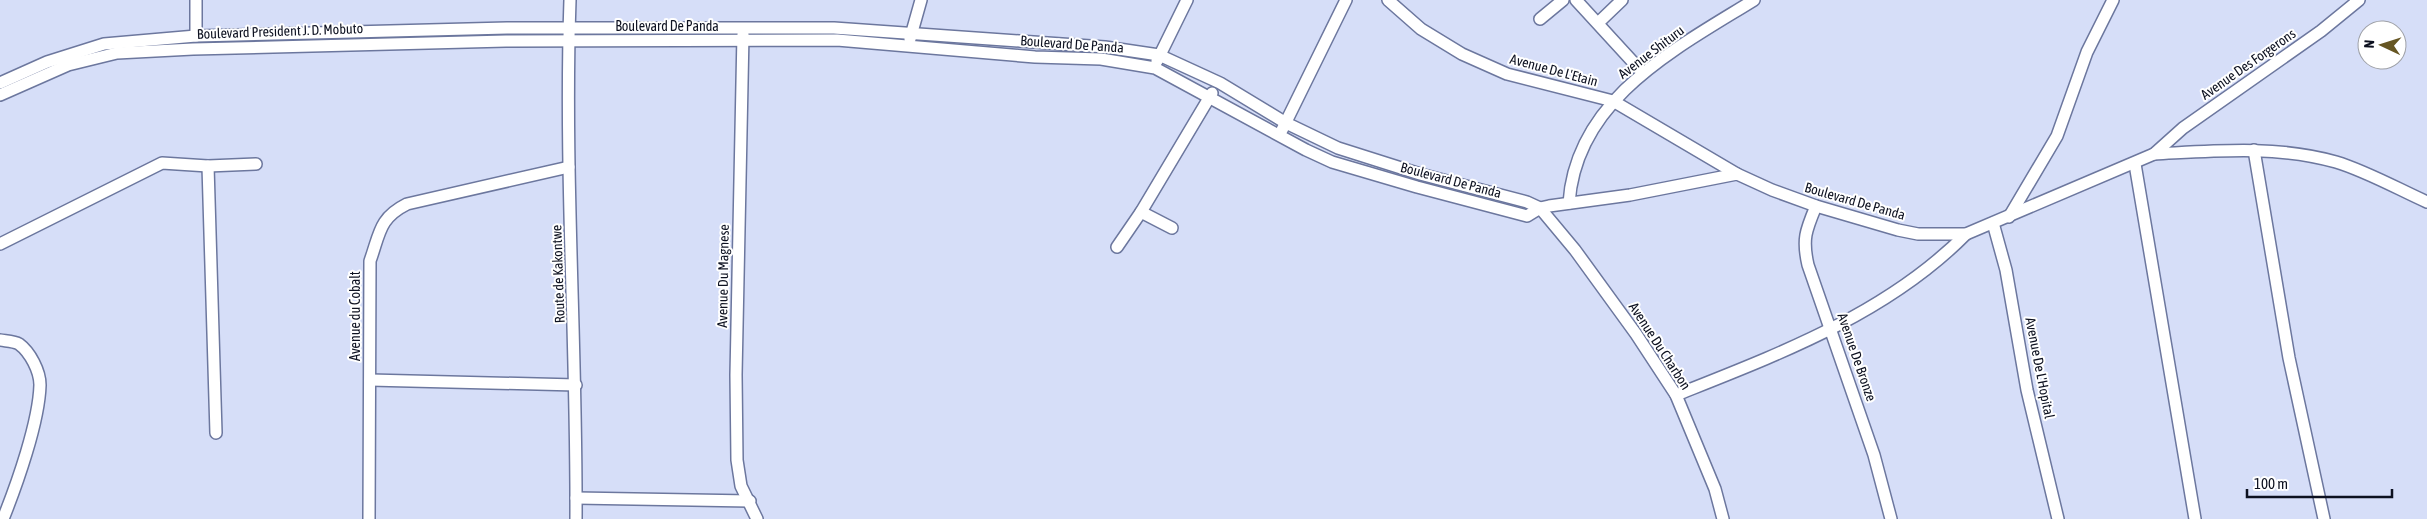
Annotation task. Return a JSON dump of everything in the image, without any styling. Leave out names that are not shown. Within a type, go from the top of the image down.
[{"type":"street","points":[[196,0],[196,36]]},
{"type":"street","name":"Route de Kakontwe","points":[[570,0],[569,167],[576,385],[576,519]]},
{"type":"street","points":[[908,45],[921,0]]},
{"type":"street","points":[[1155,68],[1159,55],[1187,0]]},
{"type":"street","points":[[1279,136],[1346,0]]},
{"type":"street","name":"Avenue De L'Etain","points":[[1388,0],[1421,29],[1462,54],[1507,74],[1613,101],[1737,174]]},
{"type":"street","points":[[1540,19],[1563,0]]},
{"type":"street","points":[[1576,0],[1643,73]]},
{"type":"street","points":[[1598,23],[1622,0]]},
{"type":"street","points":[[2009,216],[2057,136],[2087,52],[2113,0]]},
{"type":"street","name":"Avenue Des Forgerons","points":[[2154,154],[2183,128],[2321,31],[2359,0]]},
{"type":"street","name":"Avenue Shituru","points":[[1568,203],[1572,177],[1582,145],[1594,125],[1613,101],[1643,73],[1751,1]]},
{"type":"street","name":"Boulevard President J. D. Mobuto","points":[[0,83],[47,62],[104,44],[196,36],[569,27]]},
{"type":"street","name":"Boulevard De Panda","points":[[569,27],[837,40],[1036,57],[1101,59],[1155,68],[1279,136],[1332,162],[1417,188],[1527,216],[1540,208],[1630,195],[1737,174],[1772,190],[1859,220],[1918,234],[1966,234],[1993,224],[2086,182],[2136,164],[2154,154]]},
{"type":"street","name":"Boulevard De Panda","points":[[569,41],[743,35],[834,28],[1105,47],[1159,55],[1220,84],[1286,123],[1338,148],[1420,174],[1527,202],[1540,208]]},
{"type":"street","points":[[293,33],[294,46]]},
{"type":"street","name":"Avenue Du Magnese","points":[[743,35],[736,374],[737,460],[741,486],[750,501],[757,519]]},
{"type":"street","name":"Boulevard President J. D. Mobuto","points":[[0,95],[68,64],[117,52],[294,46],[569,41]]},
{"type":"street","points":[[1117,247],[1141,212],[1209,97],[1220,84]]},
{"type":"street","points":[[2154,154],[2254,150],[2300,154],[2338,163],[2427,202]]},
{"type":"street","points":[[2254,150],[2289,358],[2324,519]]},
{"type":"street","points":[[0,244],[162,163],[208,166],[256,164]]},
{"type":"street","points":[[2136,164],[2195,519]]},
{"type":"street","points":[[208,166],[216,433]]},
{"type":"street","name":"Avenue du Cobalt","points":[[369,519],[370,261],[384,220],[391,212],[407,204],[569,167]]},
{"type":"street","points":[[1417,188],[1420,174]]},
{"type":"street","points":[[1474,202],[1477,189]]},
{"type":"street","name":"Avenue De Bronze","points":[[1816,206],[1805,232],[1804,244],[1808,265],[1874,455],[1891,519]]},
{"type":"street","name":"Avenue Du Charbon","points":[[1540,208],[1597,280],[1676,395],[1715,489],[1723,519]]},
{"type":"street","points":[[1141,212],[1172,228]]},
{"type":"street","name":"Avenue De L'Hopital","points":[[1993,224],[2006,270],[2027,390],[2058,519]]},
{"type":"street","points":[[1676,395],[1831,329],[1876,305],[1921,276],[1966,234]]},
{"type":"street","points":[[0,340],[18,344],[32,359],[40,383],[34,419],[14,492],[3,519]]},
{"type":"street","points":[[370,380],[576,385]]},
{"type":"street","points":[[576,498],[750,501]]}]
